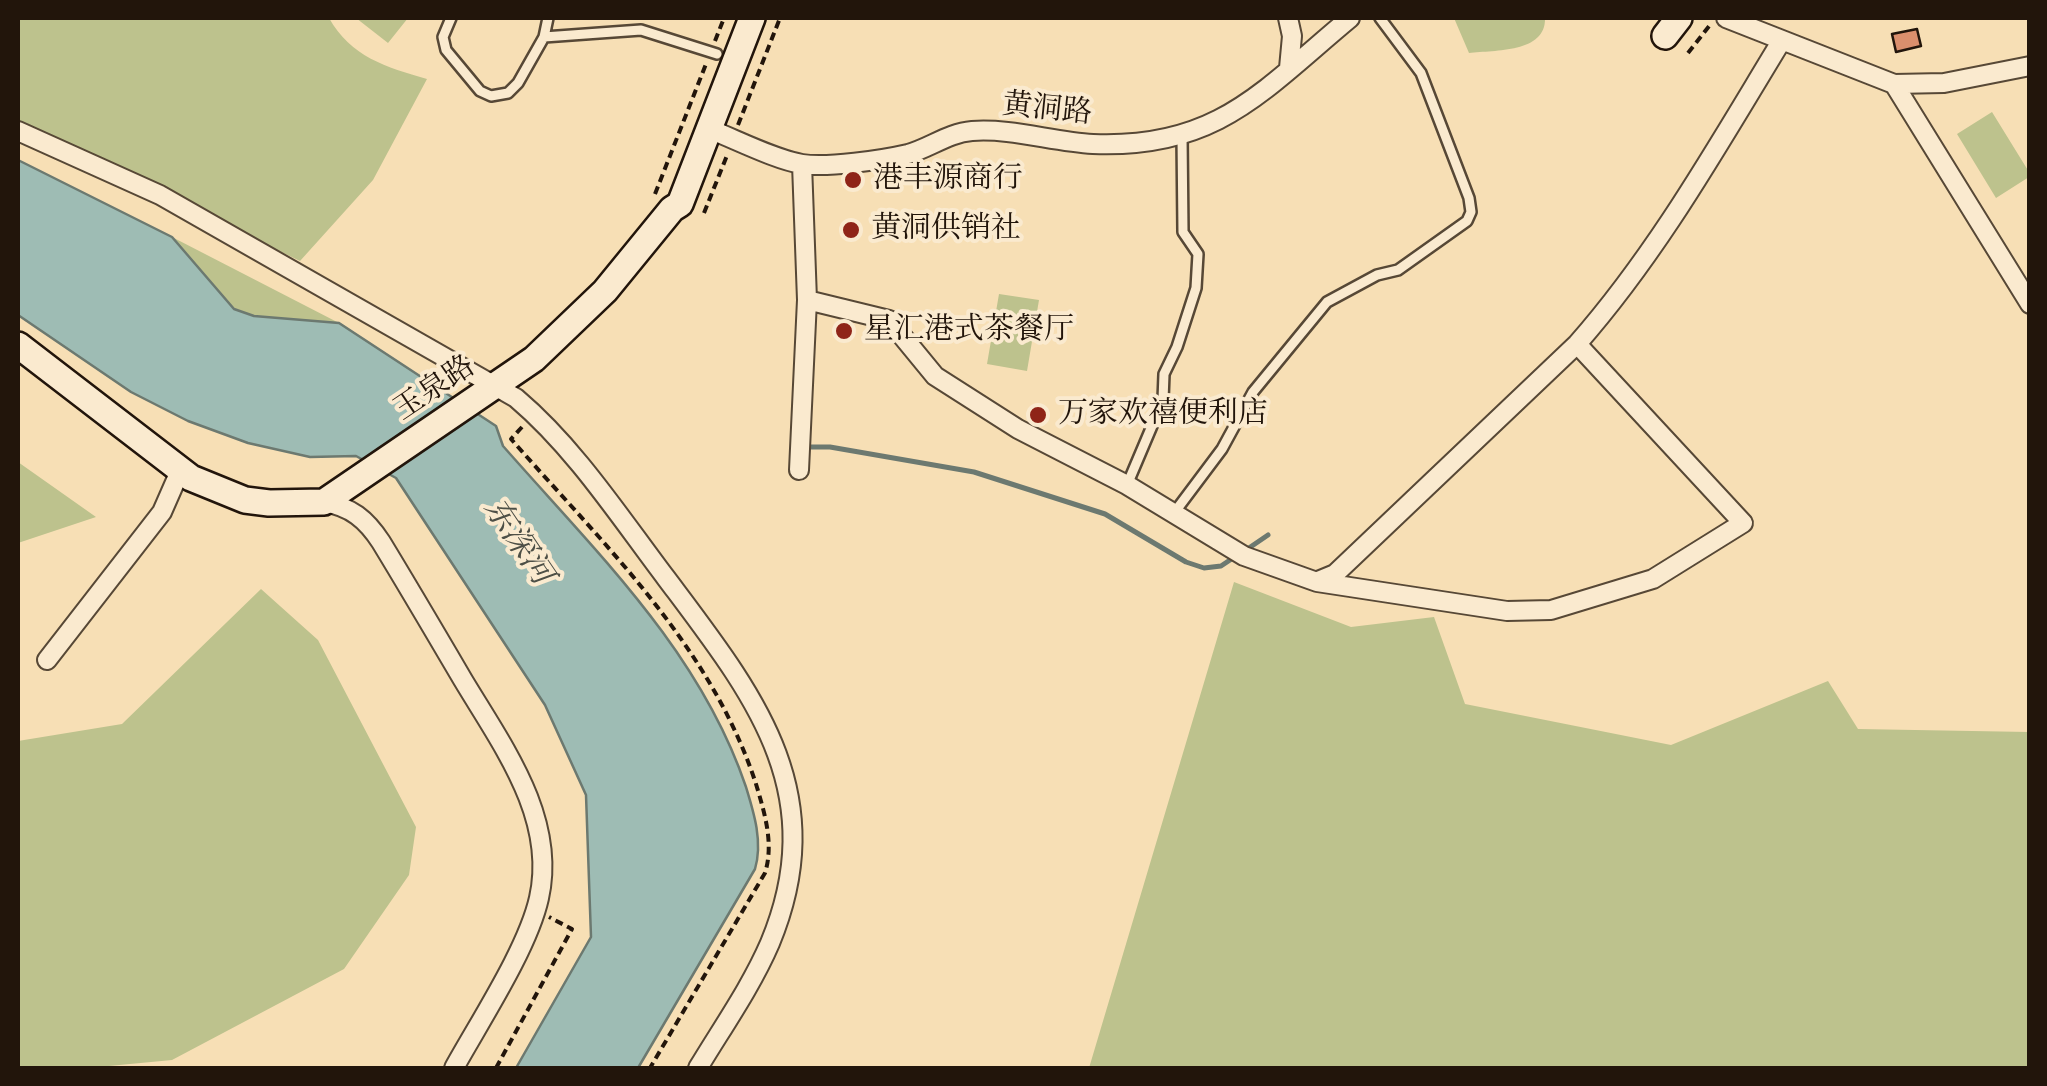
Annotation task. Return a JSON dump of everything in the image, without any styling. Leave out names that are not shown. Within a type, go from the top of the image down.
[{"type":"street","name":"玉泉路","points":[[324,502],[534,359],[605,291],[680,204],[752,18]]},
{"type":"street","points":[[1288,18],[1292,36],[1290,68]]},
{"type":"street","name":"黄洞路","points":[[709,129],[802,164],[887,158],[968,131],[1121,144],[1182,136],[1246,106],[1350,18]]},
{"type":"street","points":[[1726,18],[1894,84],[1944,83],[2030,66]]},
{"type":"street","points":[[1318,582],[1336,574],[1577,344],[1665,233],[1782,40]]},
{"type":"street","points":[[1894,84],[2030,304]]},
{"type":"street","points":[[18,131],[160,195],[524,405],[558,439],[750,694],[772,735],[782,765],[790,851],[780,912],[757,968],[698,1068]]},
{"type":"street","points":[[799,470],[807,300],[802,164]]},
{"type":"street","points":[[807,300],[889,320],[935,376],[1018,429],[1127,486],[1244,556],[1318,582],[1506,611],[1551,610],[1653,579],[1743,523],[1577,344]]},
{"type":"street","points":[[18,344],[180,471],[245,500],[345,506],[358,514],[382,542],[511,761],[539,830],[543,877],[532,924],[454,1068]]},
{"type":"street","points":[[47,660],[162,512],[180,471]]},
{"type":"lane","points":[[451,18],[443,37],[446,50],[480,91],[491,96],[508,94],[518,83],[544,36],[548,18]]},
{"type":"lane","points":[[1174,513],[1222,449],[1253,392],[1326,302],[1377,275],[1398,270],[1466,222],[1471,212],[1470,198],[1421,73],[1380,18]]},
{"type":"lane","points":[[544,36],[641,30],[717,54]]},
{"type":"lane","points":[[1127,486],[1163,400],[1164,374],[1178,347],[1196,288],[1198,254],[1182,232],[1182,136]]},
{"type":"path","points":[[656,194],[724,18]]},
{"type":"path","points":[[739,124],[780,18]]},
{"type":"path","points":[[1688,53],[1716,18]]},
{"type":"path","points":[[704,213],[732,142]]},
{"type":"path","points":[[525,424],[511,439],[667,617],[707,676],[738,737],[766,820],[770,846],[764,874],[650,1068]]},
{"type":"path","points":[[496,1068],[572,929],[549,917]]},
{"type":"green space","points":[[18,18],[329,18],[348,42],[371,59],[427,79],[373,180],[300,261],[18,127]]},
{"type":"green space","points":[[356,18],[408,18],[388,43]]},
{"type":"green space","points":[[1454,18],[1545,18],[1543,29],[1528,44],[1469,53]]},
{"type":"green space","points":[[1992,112],[2029,172],[2029,177],[1996,198],[1957,134]]},
{"type":"green space","points":[[172,237],[339,323],[254,316],[234,309]]},
{"type":"green space","points":[[999,294],[1039,300],[1027,371],[987,364]]},
{"type":"green space","points":[[18,462],[96,517],[18,543]]},
{"type":"green space","points":[[1234,582],[1351,627],[1434,617],[1465,704],[1671,745],[1828,681],[1858,729],[2029,732],[2029,1068],[1089,1068]]},
{"type":"green space","points":[[261,589],[318,640],[416,827],[409,875],[344,969],[172,1060],[88,1068],[18,1068],[18,741],[122,724]]},
{"type":"water","name":"东深河","points":[[18,160],[172,237],[234,309],[254,316],[339,323],[496,426],[503,446],[609,565],[673,647],[726,738],[746,787],[758,848],[755,869],[638,1068],[516,1068],[591,937],[586,795],[545,705],[396,478],[356,456],[310,457],[248,443],[188,421],[131,392],[18,315]]},
{"type":"building","points":[[1917,29],[1921,46],[1896,52],[1892,34]]},
{"type":"waterway","points":[[803,447],[830,447],[974,472],[1105,514],[1186,562],[1204,568],[1221,566],[1236,556]]},
{"type":"waterway","points":[[1246,550],[1268,535]]},
{"type":"place","name":"港丰源商行","points":[[853,180]]},
{"type":"place","name":"黄洞供销社","points":[[851,230]]},
{"type":"place","name":"星汇港式茶餐厅","points":[[844,331]]},
{"type":"place","name":"万家欢禧便利店","points":[[1038,415]]}]
